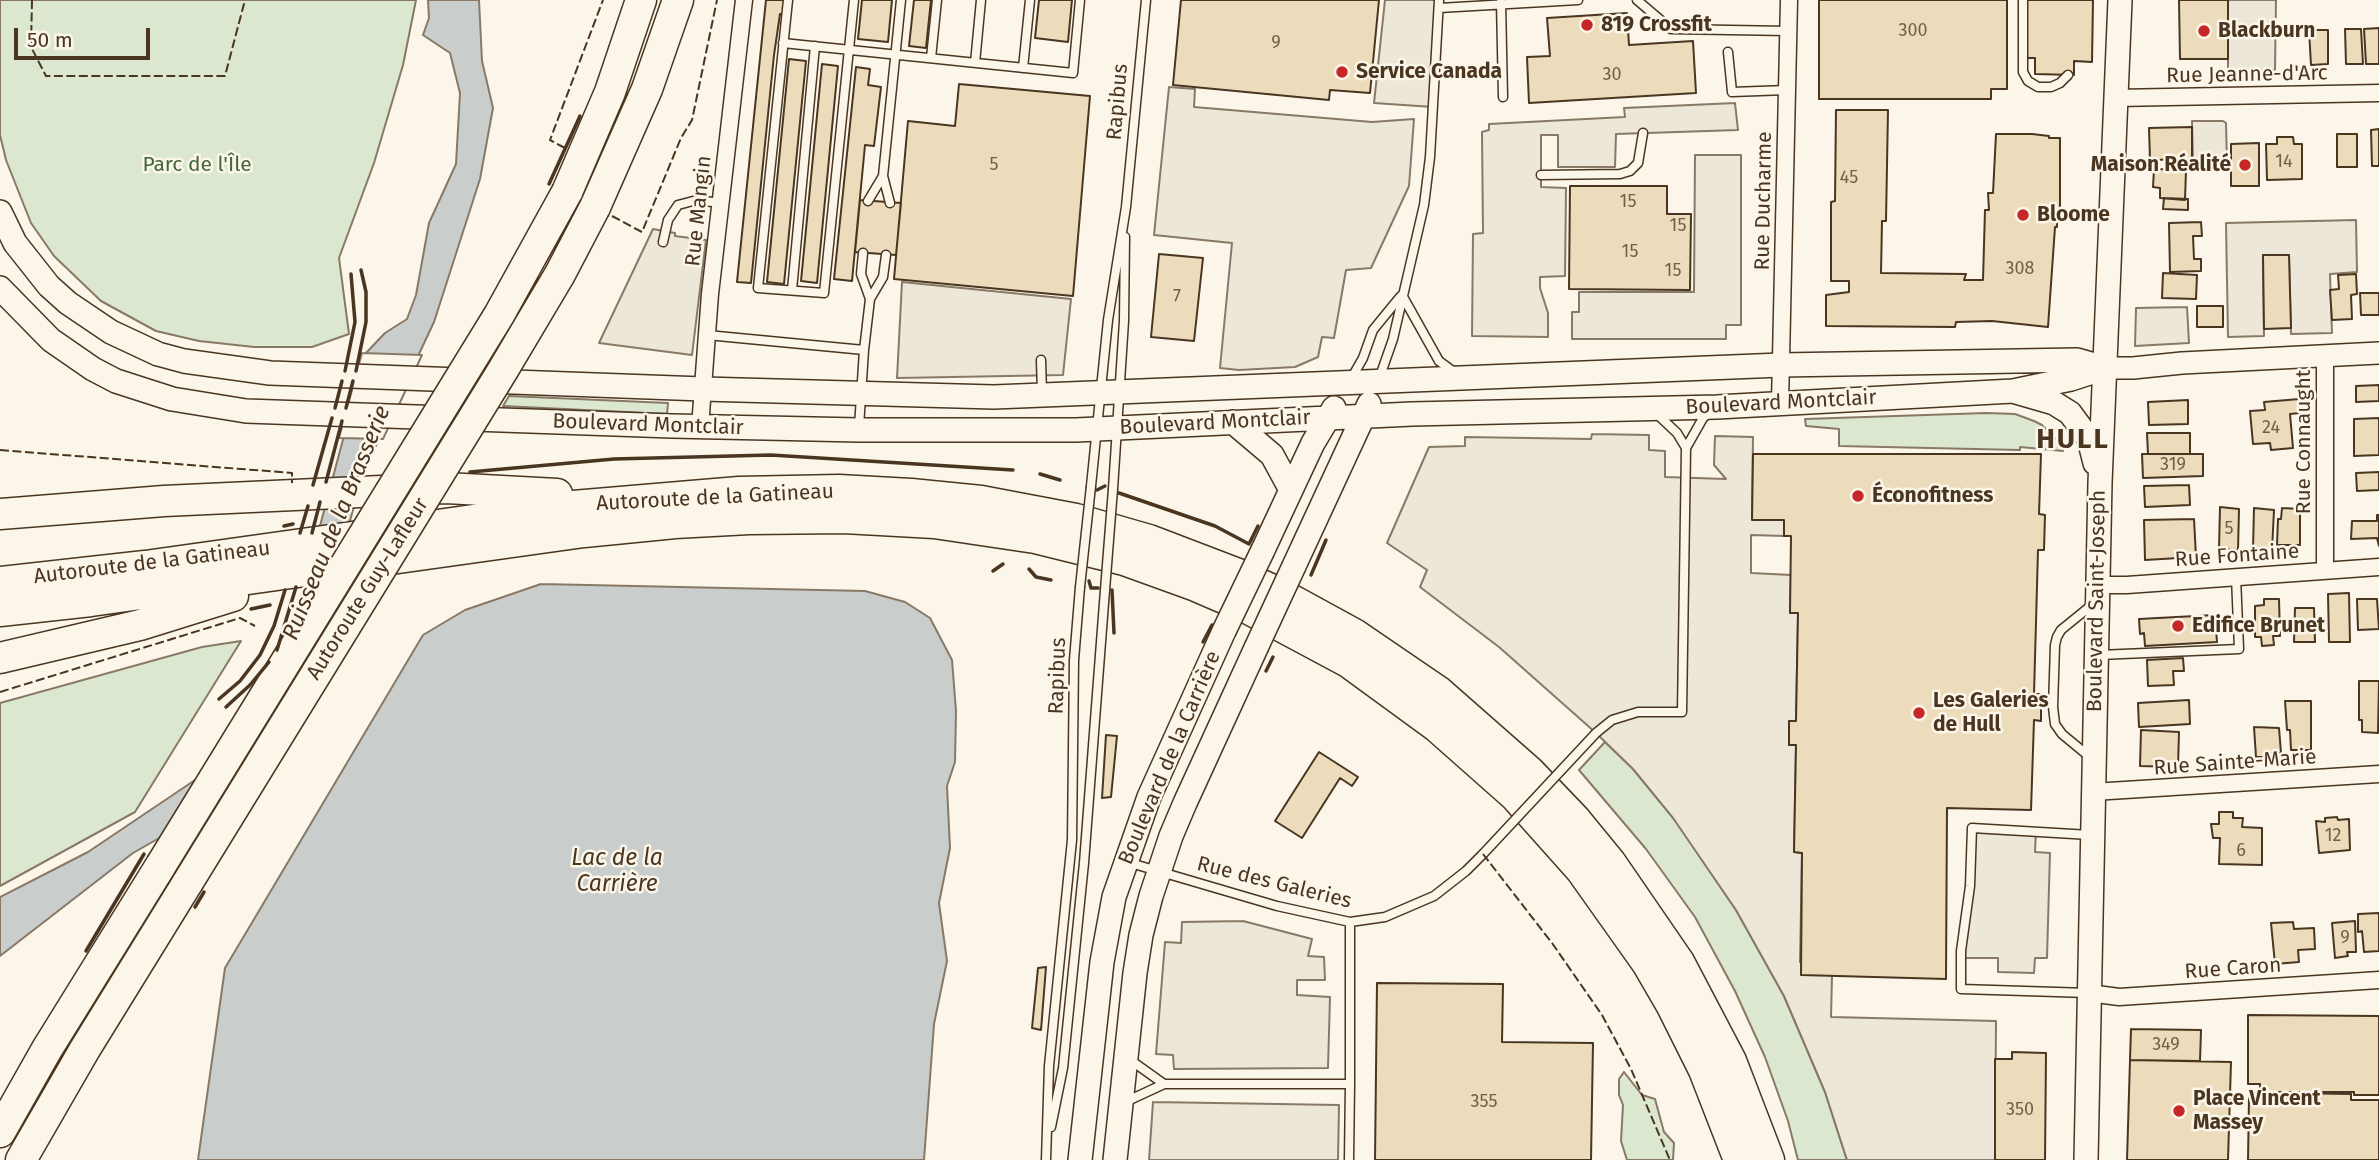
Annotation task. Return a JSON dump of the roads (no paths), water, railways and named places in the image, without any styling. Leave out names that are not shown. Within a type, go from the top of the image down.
[{"type":"highway","name":"Autoroute Guy-Lafleur","points":[[0,1132],[47,1049],[499,315],[566,192],[610,92],[641,0]]},
{"type":"highway","name":"Autoroute Guy-Lafleur","points":[[21,1160],[85,1049],[554,285],[595,207],[647,89],[678,0]]},
{"type":"highway","points":[[0,514],[164,501],[446,488],[642,498]]},
{"type":"highway","name":"Autoroute de la Gatineau","points":[[0,582],[145,566],[642,498],[739,492],[839,490],[937,496],[1026,508],[1124,532],[1196,556],[1279,593],[1354,634],[1424,680],[1494,738],[1547,789],[1611,863],[1657,927],[1698,995],[1739,1078],[1769,1160]]},
{"type":"highway","points":[[0,494],[164,501]]},
{"type":"highway","name":"Autoroute de la Gatineau","points":[[0,611],[91,601],[584,532],[675,523],[774,518],[888,519],[971,528],[1058,543],[1137,565],[1219,595],[1296,632],[1382,685],[1457,743],[1535,817],[1606,903],[1660,985],[1714,1091],[1739,1160]]},
{"type":"highway","points":[[0,658],[140,625],[317,570]]},
{"type":"main road","name":"Boulevard Saint-Joseph","points":[[2086,1160],[2100,483],[2120,0]]},
{"type":"main road","name":"Boulevard Montclair","points":[[0,212],[15,243],[49,285],[88,317],[158,354],[206,365],[270,373],[962,397],[1110,394],[1781,365],[2077,360],[2105,368]]},
{"type":"main road","name":"Boulevard Montclair","points":[[0,288],[51,340],[93,369],[116,381],[172,399],[246,411],[700,427],[859,430],[1107,428],[1363,416],[1717,407],[2012,391],[2071,379],[2105,368]]},
{"type":"main road","name":"Boulevard de la Carrière","points":[[1115,1160],[1139,945],[1158,872],[1185,803],[1377,382]]},
{"type":"main road","name":"Boulevard de la Carrière","points":[[1080,1160],[1104,944],[1125,862],[1163,764],[1224,631],[1291,490],[1328,418],[1349,384]]},
{"type":"main road","points":[[2012,391],[2054,403],[2070,413],[2088,439],[2100,483]]},
{"type":"main road","points":[[1233,422],[1272,455],[1291,490]]},
{"type":"street","name":"Rue Mangin","points":[[700,427],[720,203],[744,0]]},
{"type":"street","name":"Rue Ducharme","points":[[1780,403],[1789,0]]},
{"type":"street","name":"Rue Jeanne-d'Arc","points":[[2116,98],[2379,93]]},
{"type":"street","name":"Boulevard Montclair","points":[[2105,368],[2379,354]]},
{"type":"street","name":"Rue Connaught","points":[[2325,356],[2325,570]]},
{"type":"street","name":"Rue Fontaine","points":[[2098,592],[2127,585],[2379,567]]},
{"type":"street","name":"Rue Sainte-Marie","points":[[2093,792],[2379,774]]},
{"type":"street","name":"Rue Caron","points":[[2089,993],[2119,997],[2379,980]]},
{"type":"lane","points":[[788,0],[758,288],[824,293],[855,0]]},
{"type":"lane","points":[[890,203],[883,176],[901,0]]},
{"type":"lane","points":[[931,58],[937,0]]},
{"type":"lane","points":[[975,63],[981,0]]},
{"type":"lane","points":[[1023,68],[1030,0]]},
{"type":"lane","points":[[783,43],[1073,73],[1080,0]]},
{"type":"lane","name":"Rapibus","points":[[1046,1160],[1063,1068],[1094,745],[1113,489],[1107,428],[1110,394],[1108,320],[1126,206],[1146,0]]},
{"type":"lane","points":[[1377,382],[1393,339],[1424,205],[1430,157],[1439,4],[1578,0]]},
{"type":"lane","points":[[1637,0],[1671,29],[1788,31]]},
{"type":"lane","points":[[2023,0],[2023,72],[2028,81],[2038,86],[2051,87],[2068,75]]},
{"type":"lane","points":[[1501,2],[1503,97]]},
{"type":"lane","points":[[792,290],[815,46]]},
{"type":"lane","points":[[1728,52],[1732,92],[1787,90]]},
{"type":"lane","points":[[1541,175],[1620,174],[1630,171],[1638,163],[1643,133]]},
{"type":"lane","points":[[868,201],[883,176]]},
{"type":"lane","points":[[663,242],[668,220],[678,205],[690,200],[720,203]]},
{"type":"lane","name":"Rapibus","points":[[1048,1147],[1049,1066],[1072,840],[1074,660],[1080,587],[1091,486],[1107,428],[1110,394],[1124,321],[1126,206]]},
{"type":"lane","points":[[863,253],[861,274],[870,299]]},
{"type":"lane","points":[[859,430],[870,299],[883,277],[886,254]]},
{"type":"lane","points":[[1402,295],[1439,362],[1460,377]]},
{"type":"lane","points":[[1349,384],[1363,358],[1373,330],[1402,295]]},
{"type":"lane","points":[[707,335],[864,350]]},
{"type":"lane","points":[[1041,360],[1042,396]]},
{"type":"lane","points":[[1643,408],[1662,417],[1686,448],[1703,418],[1717,407]]},
{"type":"lane","name":"Rue des Galeries","points":[[1125,862],[1278,906],[1350,922],[1385,918],[1434,897],[1466,871],[1596,733],[1612,720],[1638,712],[1682,712],[1686,448]]},
{"type":"lane","points":[[2096,655],[2239,649],[2236,577]]},
{"type":"lane","points":[[2094,760],[2072,743],[2055,724],[2054,645],[2061,630],[2098,592]]},
{"type":"lane","points":[[2089,993],[1961,989],[1961,951],[1970,886],[1972,828],[2093,835]]},
{"type":"lane","points":[[1349,1160],[1350,922]]},
{"type":"lane","points":[[1126,1057],[1164,1084]]},
{"type":"lane","points":[[1121,1104],[1164,1084],[1350,1084]]},
{"type":"water","name":"Ruisseau de la Brasserie","points":[[428,0],[479,0],[482,61],[493,108],[480,179],[434,322],[364,471],[317,638],[205,812],[133,853],[0,956],[0,897],[88,852],[198,778],[296,616],[366,353],[385,333],[407,319],[416,295],[429,223],[456,164],[460,93],[450,53],[423,35],[429,18]]},
{"type":"water","name":"Lac de la Carrière","points":[[541,584],[865,591],[905,602],[930,618],[952,660],[956,711],[955,762],[947,786],[950,848],[939,903],[947,961],[934,1024],[924,1160],[198,1160],[225,968],[423,635],[465,610]]},
{"type":"place","name":"819 Crossfit","points":[[1587,25]]},
{"type":"place","name":"Blackburn","points":[[2204,31]]},
{"type":"place","name":"Service Canada","points":[[1342,72]]},
{"type":"place","name":"Maison Réalité","points":[[2245,165]]},
{"type":"place","name":"Bloome","points":[[2023,215]]},
{"type":"place","name":"Éconofitness","points":[[1858,496]]},
{"type":"place","name":"Edifice Brunet","points":[[2178,626]]},
{"type":"place","name":"Les Galeries de Hull","points":[[1919,713]]},
{"type":"place","name":"Place Vincent Massey","points":[[2179,1111]]},
{"type":"district","name":"HULL","points":[[2073,440]]},
{"type":"park label","name":"Parc de l'Île","points":[[197,165]]}]
